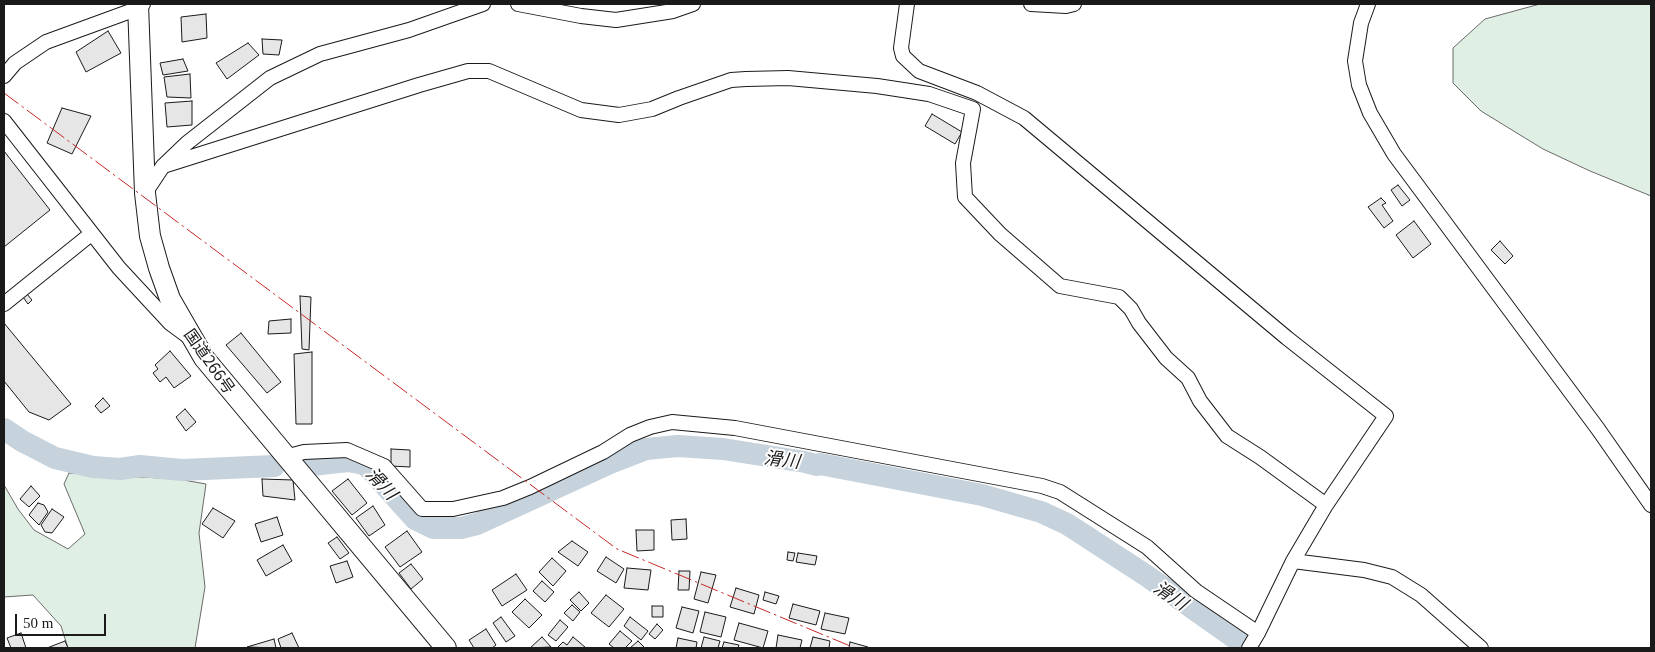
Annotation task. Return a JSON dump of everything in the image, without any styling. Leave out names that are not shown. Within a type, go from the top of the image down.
[{"type":"highway","name":"国道266号","points":[[140,5],[145,193],[150,236],[158,268],[170,299],[204,358],[446,648]]},
{"type":"street","points":[[145,193],[163,166],[187,143],[270,78],[320,54],[409,30],[483,4]]},
{"type":"street","points":[[518,4],[581,16],[616,20],[673,10],[693,4]]},
{"type":"street","points":[[907,4],[901,48],[903,56],[919,70],[978,93],[1024,118],[1287,338],[1386,416],[1326,505],[1293,561],[1249,648]]},
{"type":"street","points":[[1031,4],[1066,6],[1074,4]]},
{"type":"street","points":[[1368,4],[1361,23],[1355,61],[1359,85],[1370,113],[1394,154],[1598,428],[1651,505]]},
{"type":"street","points":[[4,76],[15,63],[46,42],[140,5]]},
{"type":"street","points":[[163,166],[468,71],[489,71],[581,110],[619,115],[652,109],[731,80],[788,78],[877,86],[929,94],[973,109],[964,163],[964,197],[994,228],[1060,286],[1119,297],[1131,309],[1138,323],[1166,358],[1188,378],[1200,401],[1227,436],[1260,457],[1326,505]]},
{"type":"street","points":[[4,120],[119,268],[170,323],[193,341]]},
{"type":"street","points":[[4,304],[91,234]]},
{"type":"street","points":[[285,457],[304,452],[347,450],[384,466],[422,509],[453,509],[503,498],[530,487],[603,452],[630,435],[650,427],[672,422],[735,428],[1042,486],[1060,492],[1147,546],[1196,590],[1258,633]]},
{"type":"street","points":[[1293,561],[1364,570],[1392,577],[1421,596],[1481,648]]},
{"type":"green space","points":[[1540,4],[1651,4],[1651,196],[1543,149],[1481,111],[1453,83],[1453,48],[1485,19]]},
{"type":"green space","points":[[69,473],[178,479],[206,484],[199,533],[205,587],[195,648],[68,648],[61,626],[33,595],[4,597],[4,485],[18,509],[34,530],[68,549],[85,534],[64,484]]},
{"type":"building","points":[[206,14],[207,38],[182,42],[181,17]]},
{"type":"building","points":[[108,31],[121,53],[86,72],[76,52]]},
{"type":"building","points":[[262,39],[282,40],[279,55],[263,54]]},
{"type":"building","points":[[248,43],[259,55],[227,79],[216,63]]},
{"type":"building","points":[[183,59],[188,71],[163,75],[160,63]]},
{"type":"building","points":[[190,74],[191,98],[167,97],[164,77]]},
{"type":"building","points":[[192,101],[192,125],[167,127],[165,103]]},
{"type":"building","points":[[62,108],[91,116],[72,154],[47,143]]},
{"type":"building","points":[[932,114],[962,132],[955,144],[925,126]]},
{"type":"building","points":[[4,151],[50,210],[4,247]]},
{"type":"building","points":[[1398,185],[1410,200],[1402,206],[1391,190]]},
{"type":"building","points":[[1381,198],[1386,203],[1382,205],[1393,221],[1384,228],[1368,207]]},
{"type":"building","points":[[1414,221],[1431,244],[1413,258],[1396,235]]},
{"type":"building","points":[[1500,241],[1513,256],[1505,264],[1491,250]]},
{"type":"building","points":[[27,294],[32,300],[28,304],[23,297]]},
{"type":"building","points":[[300,296],[311,297],[309,350],[302,349]]},
{"type":"building","points":[[291,319],[291,333],[268,334],[269,321]]},
{"type":"building","points":[[4,323],[71,404],[49,420],[29,412],[4,381]]},
{"type":"building","points":[[241,333],[281,382],[267,393],[226,345]]},
{"type":"building","points":[[170,351],[191,376],[174,388],[166,377],[160,382],[153,373],[158,369],[155,365]]},
{"type":"building","points":[[312,352],[312,424],[296,424],[294,354]]},
{"type":"building","points":[[103,398],[110,406],[101,413],[95,406]]},
{"type":"building","points":[[185,409],[196,422],[186,431],[176,417]]},
{"type":"building","points":[[391,449],[410,450],[410,467],[391,466]]},
{"type":"building","points":[[262,479],[293,480],[295,500],[263,496]]},
{"type":"building","points":[[348,479],[367,503],[352,515],[332,491]]},
{"type":"building","points":[[31,486],[40,496],[29,507],[20,499]]},
{"type":"building","points":[[38,503],[44,505],[48,512],[39,525],[29,515]]},
{"type":"building","points":[[373,506],[385,525],[369,536],[356,518]]},
{"type":"building","points":[[213,508],[235,521],[223,538],[202,524]]},
{"type":"building","points":[[52,509],[64,517],[52,533],[45,532],[41,525]]},
{"type":"building","points":[[277,517],[283,535],[261,542],[255,524]]},
{"type":"building","points":[[686,519],[687,539],[672,540],[671,520]]},
{"type":"building","points":[[636,530],[654,530],[654,550],[637,551]]},
{"type":"building","points":[[407,531],[422,552],[400,567],[385,547]]},
{"type":"building","points":[[337,537],[349,553],[340,559],[328,543]]},
{"type":"building","points":[[572,541],[588,552],[578,566],[558,552]]},
{"type":"building","points":[[283,545],[292,561],[266,576],[257,560]]},
{"type":"building","points":[[788,552],[795,553],[793,561],[787,560]]},
{"type":"building","points":[[798,553],[817,556],[815,565],[796,562]]},
{"type":"building","points":[[606,557],[624,569],[616,583],[597,571]]},
{"type":"building","points":[[552,558],[566,571],[553,586],[539,572]]},
{"type":"building","points":[[347,561],[353,577],[336,583],[330,566]]},
{"type":"building","points":[[411,564],[423,579],[411,589],[399,573]]},
{"type":"building","points":[[627,568],[651,570],[648,590],[624,588]]},
{"type":"building","points":[[679,571],[690,571],[689,590],[678,590]]},
{"type":"building","points":[[701,572],[716,575],[708,603],[694,599]]},
{"type":"building","points":[[516,574],[527,590],[502,606],[492,590]]},
{"type":"building","points":[[542,581],[554,592],[545,602],[533,591]]},
{"type":"building","points":[[736,588],[759,595],[754,614],[730,607]]},
{"type":"building","points":[[579,592],[589,603],[581,611],[570,600]]},
{"type":"building","points":[[765,592],[779,596],[776,604],[763,600]]},
{"type":"building","points":[[606,595],[624,609],[609,627],[591,613]]},
{"type":"building","points":[[525,599],[542,615],[529,628],[512,612]]},
{"type":"building","points":[[793,604],[820,611],[816,625],[789,618]]},
{"type":"building","points":[[572,605],[580,612],[573,621],[564,613]]},
{"type":"building","points":[[652,606],[663,606],[663,617],[652,617]]},
{"type":"building","points":[[682,607],[699,611],[693,633],[676,628]]},
{"type":"building","points":[[705,612],[726,617],[721,637],[700,632]]},
{"type":"building","points":[[825,613],[849,618],[845,634],[821,629]]},
{"type":"building","points":[[501,617],[515,636],[506,642],[493,623]]},
{"type":"building","points":[[630,617],[648,631],[641,640],[624,626]]},
{"type":"building","points":[[560,620],[568,627],[556,641],[548,635]]},
{"type":"building","points":[[739,623],[768,631],[763,648],[734,640]]},
{"type":"building","points":[[657,624],[663,630],[655,639],[649,634]]},
{"type":"building","points":[[486,629],[496,645],[492,648],[474,648],[469,640]]},
{"type":"building","points":[[620,631],[632,641],[625,648],[614,648],[609,644]]},
{"type":"building","points":[[21,633],[26,648],[11,648],[7,638]]},
{"type":"building","points":[[292,633],[299,648],[281,648],[278,639]]},
{"type":"building","points":[[778,635],[802,640],[800,648],[776,648]]},
{"type":"building","points":[[542,637],[551,647],[530,648]]},
{"type":"building","points":[[573,637],[585,647],[557,648],[563,642],[567,645]]},
{"type":"building","points":[[704,637],[720,641],[718,648],[701,648]]},
{"type":"building","points":[[813,637],[830,641],[829,648],[810,648]]},
{"type":"building","points":[[678,638],[697,642],[696,648],[676,648]]},
{"type":"building","points":[[274,639],[276,648],[247,647]]},
{"type":"building","points":[[65,641],[68,648],[47,648]]},
{"type":"building","points":[[638,641],[645,648],[630,648]]},
{"type":"building","points":[[724,642],[739,645],[738,648],[722,648]]},
{"type":"building","points":[[850,642],[868,647],[868,648],[849,648]]},
{"type":"waterway","name":"滑川","points":[[4,429],[22,441],[55,458],[93,467],[120,469],[140,466],[182,470],[274,466]]},
{"type":"waterway","name":"滑川","points":[[312,465],[348,461],[364,464],[415,519],[433,528],[461,528],[477,524],[610,463],[646,449],[678,446],[723,449],[816,465],[820,464],[982,495],[1041,512],[1067,524],[1147,576],[1249,648]]},
{"type":"power","points":[[4,93],[617,549],[855,648]]}]
